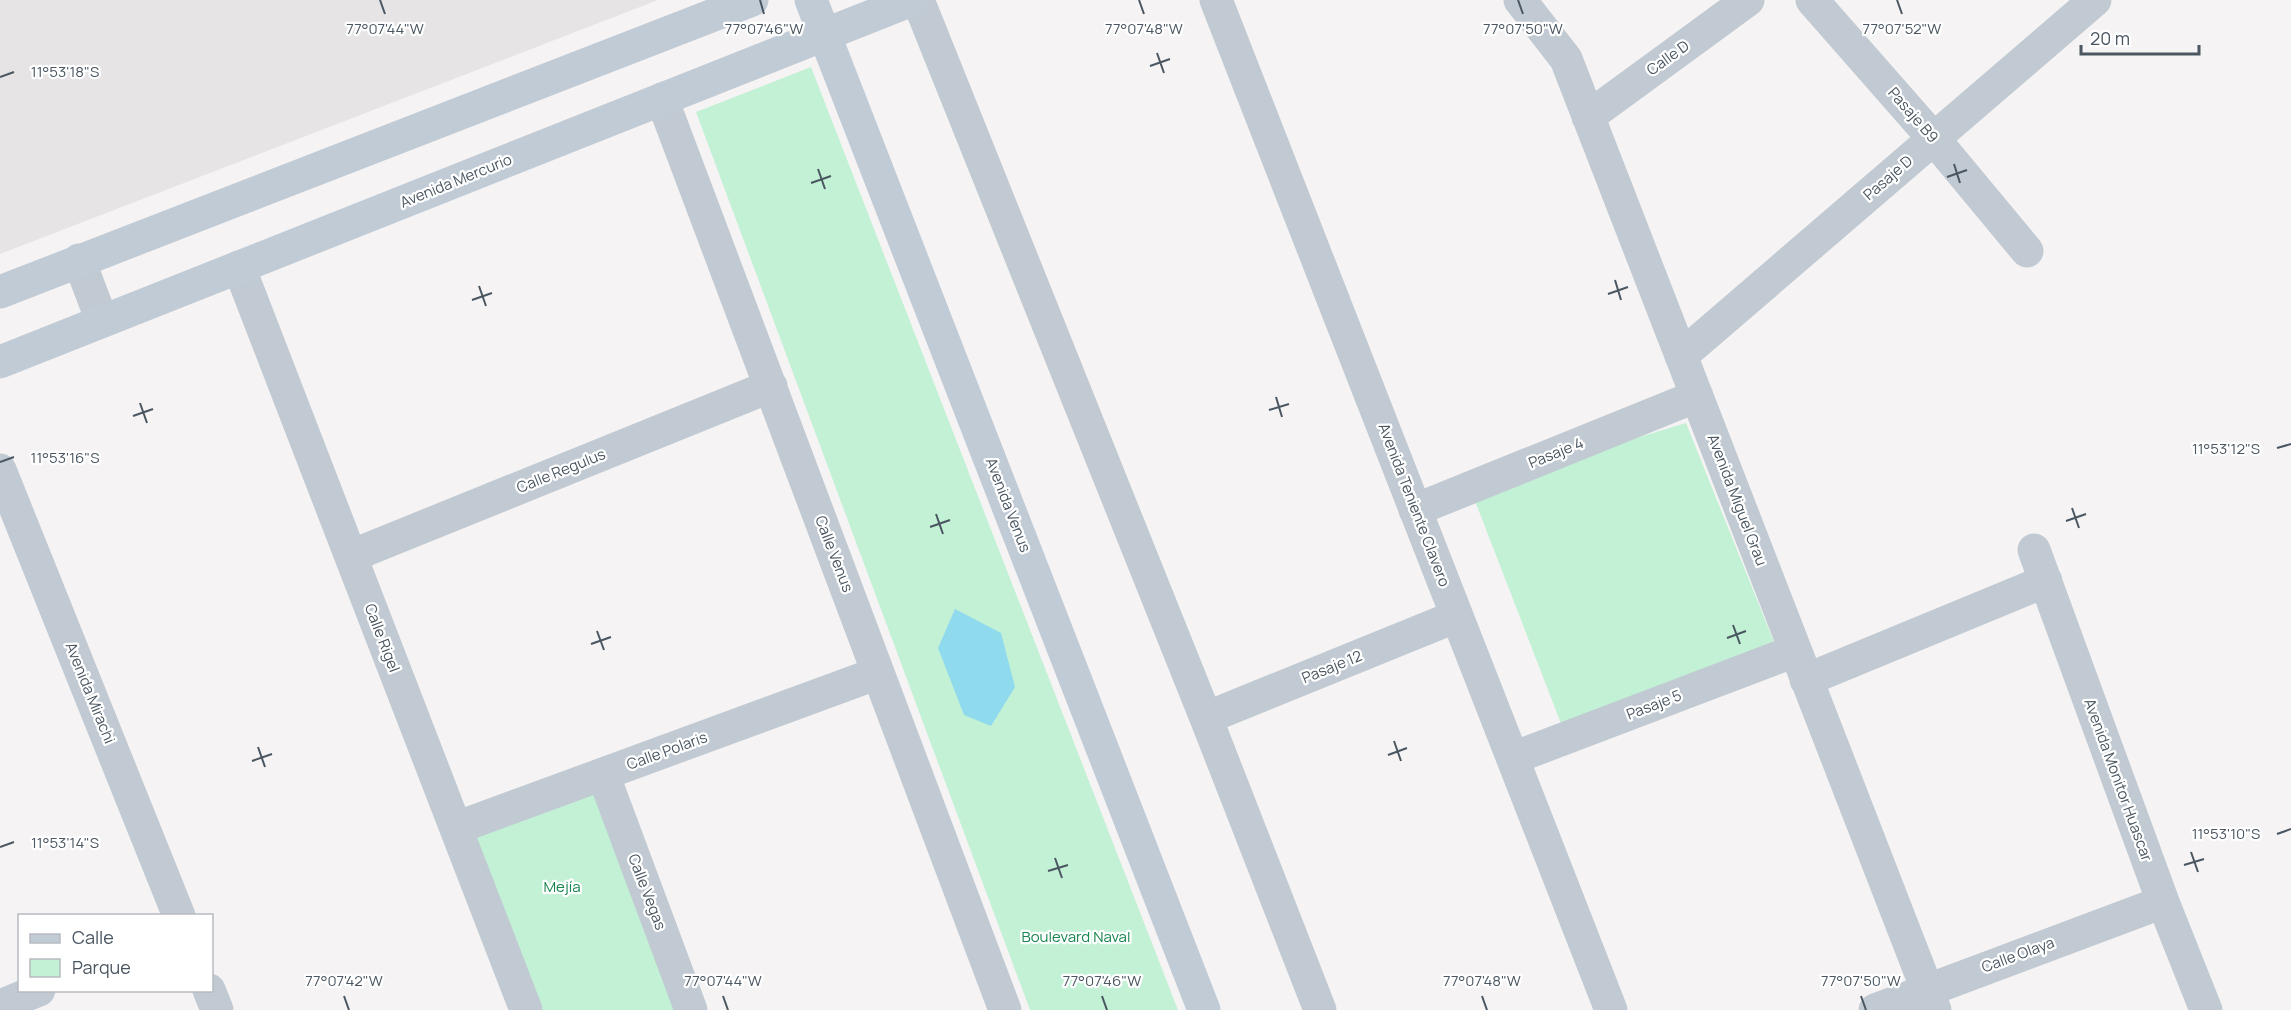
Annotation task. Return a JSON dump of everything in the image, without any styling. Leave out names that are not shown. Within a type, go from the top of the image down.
[{"type":"street","points":[[0,292],[752,0]]},
{"type":"street","name":"Avenida Venus","points":[[811,0],[1204,1010]]},
{"type":"street","name":"Avenida Mercurio","points":[[0,362],[912,0]]},
{"type":"street","points":[[918,0],[1206,718],[1320,1010]]},
{"type":"street","name":"Avenida Teniente Clavero","points":[[1216,0],[1611,1010]]},
{"type":"street","name":"Avenida Miguel Grau","points":[[1520,0],[1566,59],[1931,999]]},
{"type":"street","name":"Calle D","points":[[1588,117],[1748,0]]},
{"type":"street","name":"Pasaje B9","points":[[1812,0],[1934,139],[2019,242]]},
{"type":"street","name":"Pasaje D","points":[[1681,356],[2095,0]]},
{"type":"street","name":"Calle Venus","points":[[662,99],[1005,1010]]},
{"type":"street","points":[[79,260],[102,321]]},
{"type":"street","name":"Calle Rigel","points":[[239,267],[526,1010]]},
{"type":"street","name":"Calle Regulus","points":[[351,556],[771,386]]},
{"type":"street","name":"Pasaje 4","points":[[1415,510],[1696,396]]},
{"type":"street","name":"Avenida Mirachi","points":[[0,470],[179,914]]},
{"type":"street","name":"Avenida Monitor Huascar","points":[[2034,550],[2205,1010]]},
{"type":"street","name":"Pasaje 5","points":[[1513,758],[1801,665],[2046,581]]},
{"type":"street","name":"Pasaje 12","points":[[1206,718],[1457,616]]},
{"type":"street","name":"Calle Polaris","points":[[456,828],[878,673]]},
{"type":"street","name":"Calle Vegas","points":[[603,774],[691,1010]]},
{"type":"street","name":"Calle Olaya","points":[[1875,1010],[1931,999],[2163,902]]},
{"type":"street","points":[[0,1006],[34,992]]},
{"type":"street","points":[[210,992],[217,1010]]},
{"type":"shaded area","points":[[0,0],[658,0],[0,254]]},
{"type":"green space","name":"Boulevard Naval","points":[[811,67],[1178,1010],[1030,1010],[696,112]]},
{"type":"green space","points":[[1686,423],[1780,657],[1562,726],[1470,488]]},
{"type":"green space","name":"Mejía","points":[[600,789],[681,1010],[535,1010],[468,834]]},
{"type":"water","points":[[955,609],[1001,633],[1015,687],[991,726],[964,715],[938,648]]}]
